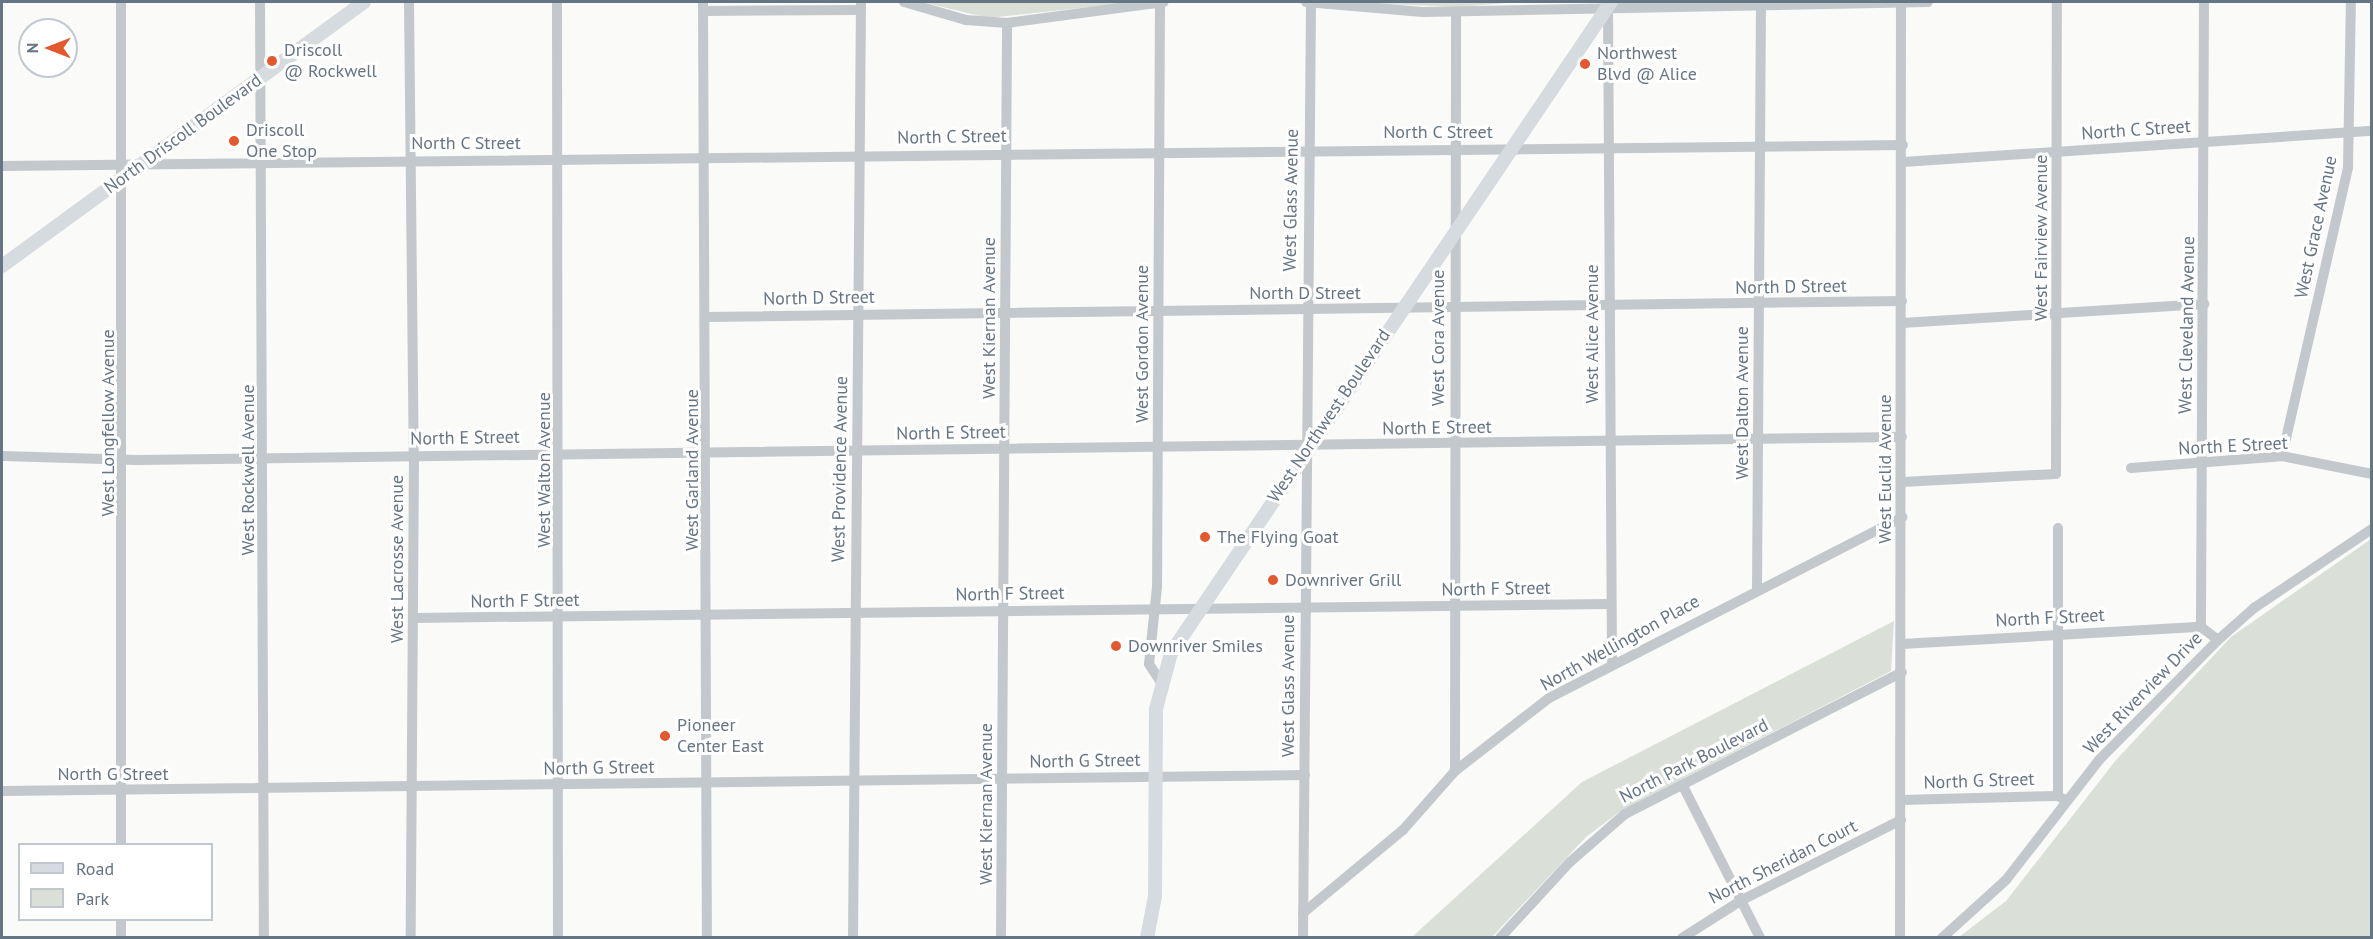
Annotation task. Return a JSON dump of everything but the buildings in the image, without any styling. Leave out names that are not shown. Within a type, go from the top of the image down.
[{"type":"main road","name":"North Driscoll Boulevard","points":[[2,266],[123,171],[142,164],[364,2]]},
{"type":"main road","name":"West Northwest Boulevard","points":[[1148,938],[1155,896],[1155,777],[1160,681],[1199,609],[1306,447],[1403,309],[1610,3]]},
{"type":"street","name":"West Longfellow Avenue","points":[[121,2],[125,457],[121,843]]},
{"type":"street","name":"West Rockwell Avenue","points":[[261,2],[265,457],[264,938]]},
{"type":"street","name":"West Lacrosse Avenue","points":[[408,2],[414,456],[411,938]]},
{"type":"street","name":"West Walton Avenue","points":[[558,2],[561,453],[558,938]]},
{"type":"street","points":[[904,2],[966,20],[1007,23],[1162,2]]},
{"type":"street","name":"West Gordon Avenue","points":[[1160,681],[1149,664],[1154,609],[1158,446],[1162,2]]},
{"type":"street","points":[[1306,2],[1456,12],[1610,3],[1928,2]]},
{"type":"street","name":"West Glass Avenue","points":[[1303,938],[1311,2]]},
{"type":"street","name":"West Euclid Avenue","points":[[1900,938],[1903,162],[1901,2]]},
{"type":"street","name":"West Fairview Avenue","points":[[1902,482],[2056,474],[2058,2]]},
{"type":"street","name":"West Cleveland Avenue","points":[[2201,627],[2204,2]]},
{"type":"street","name":"West Grace Avenue","points":[[2282,456],[2348,167],[2351,2]]},
{"type":"street","name":"West Alice Avenue","points":[[1610,3],[1608,604],[1612,663]]},
{"type":"street","name":"West Dalton Avenue","points":[[1757,588],[1761,3]]},
{"type":"street","points":[[703,6],[859,5]]},
{"type":"street","name":"West Providence Avenue","points":[[853,938],[859,5]]},
{"type":"street","name":"West Garland Avenue","points":[[703,6],[708,452],[707,938]]},
{"type":"street","name":"West Cora Avenue","points":[[1455,771],[1453,607],[1456,12]]},
{"type":"street","name":"West Kiernan Avenue","points":[[1001,938],[1007,23]]},
{"type":"street","name":"North C Street","points":[[1903,162],[2372,131]]},
{"type":"street","name":"North C Street","points":[[142,164],[1308,148],[1903,145]]},
{"type":"street","points":[[2,166],[123,171]]},
{"type":"street","name":"North D Street","points":[[707,317],[1158,310],[1759,305],[1902,301]]},
{"type":"street","points":[[1902,323],[2204,304]]},
{"type":"street","name":"North E Street","points":[[2,456],[414,456],[1158,446],[1306,447],[1608,440],[1758,441],[1902,437]]},
{"type":"street","name":"North E Street","points":[[2131,468],[2282,456],[2372,474]]},
{"type":"street","name":"North Wellington Place","points":[[1303,913],[1403,830],[1455,771],[1549,698],[1757,588],[1902,517]]},
{"type":"street","points":[[2058,528],[2057,635],[2062,798]]},
{"type":"street","name":"West Riverview Drive","points":[[1942,938],[2006,880],[2062,798],[2125,730],[2218,640],[2253,608],[2372,529]]},
{"type":"street","name":"North F Street","points":[[413,618],[855,611],[1608,604]]},
{"type":"street","points":[[2201,627],[2218,640]]},
{"type":"street","name":"North F Street","points":[[1902,644],[2201,627]]},
{"type":"street","name":"North Park Boulevard","points":[[1500,938],[1570,862],[1625,814],[1902,672]]},
{"type":"street","name":"North G Street","points":[[2,791],[1305,774]]},
{"type":"street","points":[[1683,786],[1760,938]]},
{"type":"street","name":"North G Street","points":[[1901,800],[2062,798]]},
{"type":"street","name":"North Sheridan Court","points":[[1682,938],[1742,900],[1901,820]]},
{"type":"street","points":[[121,921],[121,938]]},
{"type":"green space","points":[[922,2],[1137,2],[988,18]]},
{"type":"green space","points":[[1339,2],[1519,2],[1457,7]]},
{"type":"green space","points":[[2371,539],[2371,937],[1959,937],[2006,901],[2116,760],[2231,637]]},
{"type":"green space","points":[[1894,621],[1891,671],[1622,810],[1586,837],[1492,937],[1411,938],[1582,782]]},
{"type":"place","name":"Driscoll @ Rockwell","points":[[272,61]]},
{"type":"place","name":"Northwest Blvd @ Alice","points":[[1585,64]]},
{"type":"place","name":"Driscoll One Stop","points":[[234,141]]},
{"type":"place","name":"The Flying Goat","points":[[1205,537]]},
{"type":"place","name":"Downriver Grill","points":[[1273,580]]},
{"type":"place","name":"Downriver Smiles","points":[[1116,646]]},
{"type":"place","name":"Pioneer Center East","points":[[665,736]]}]
